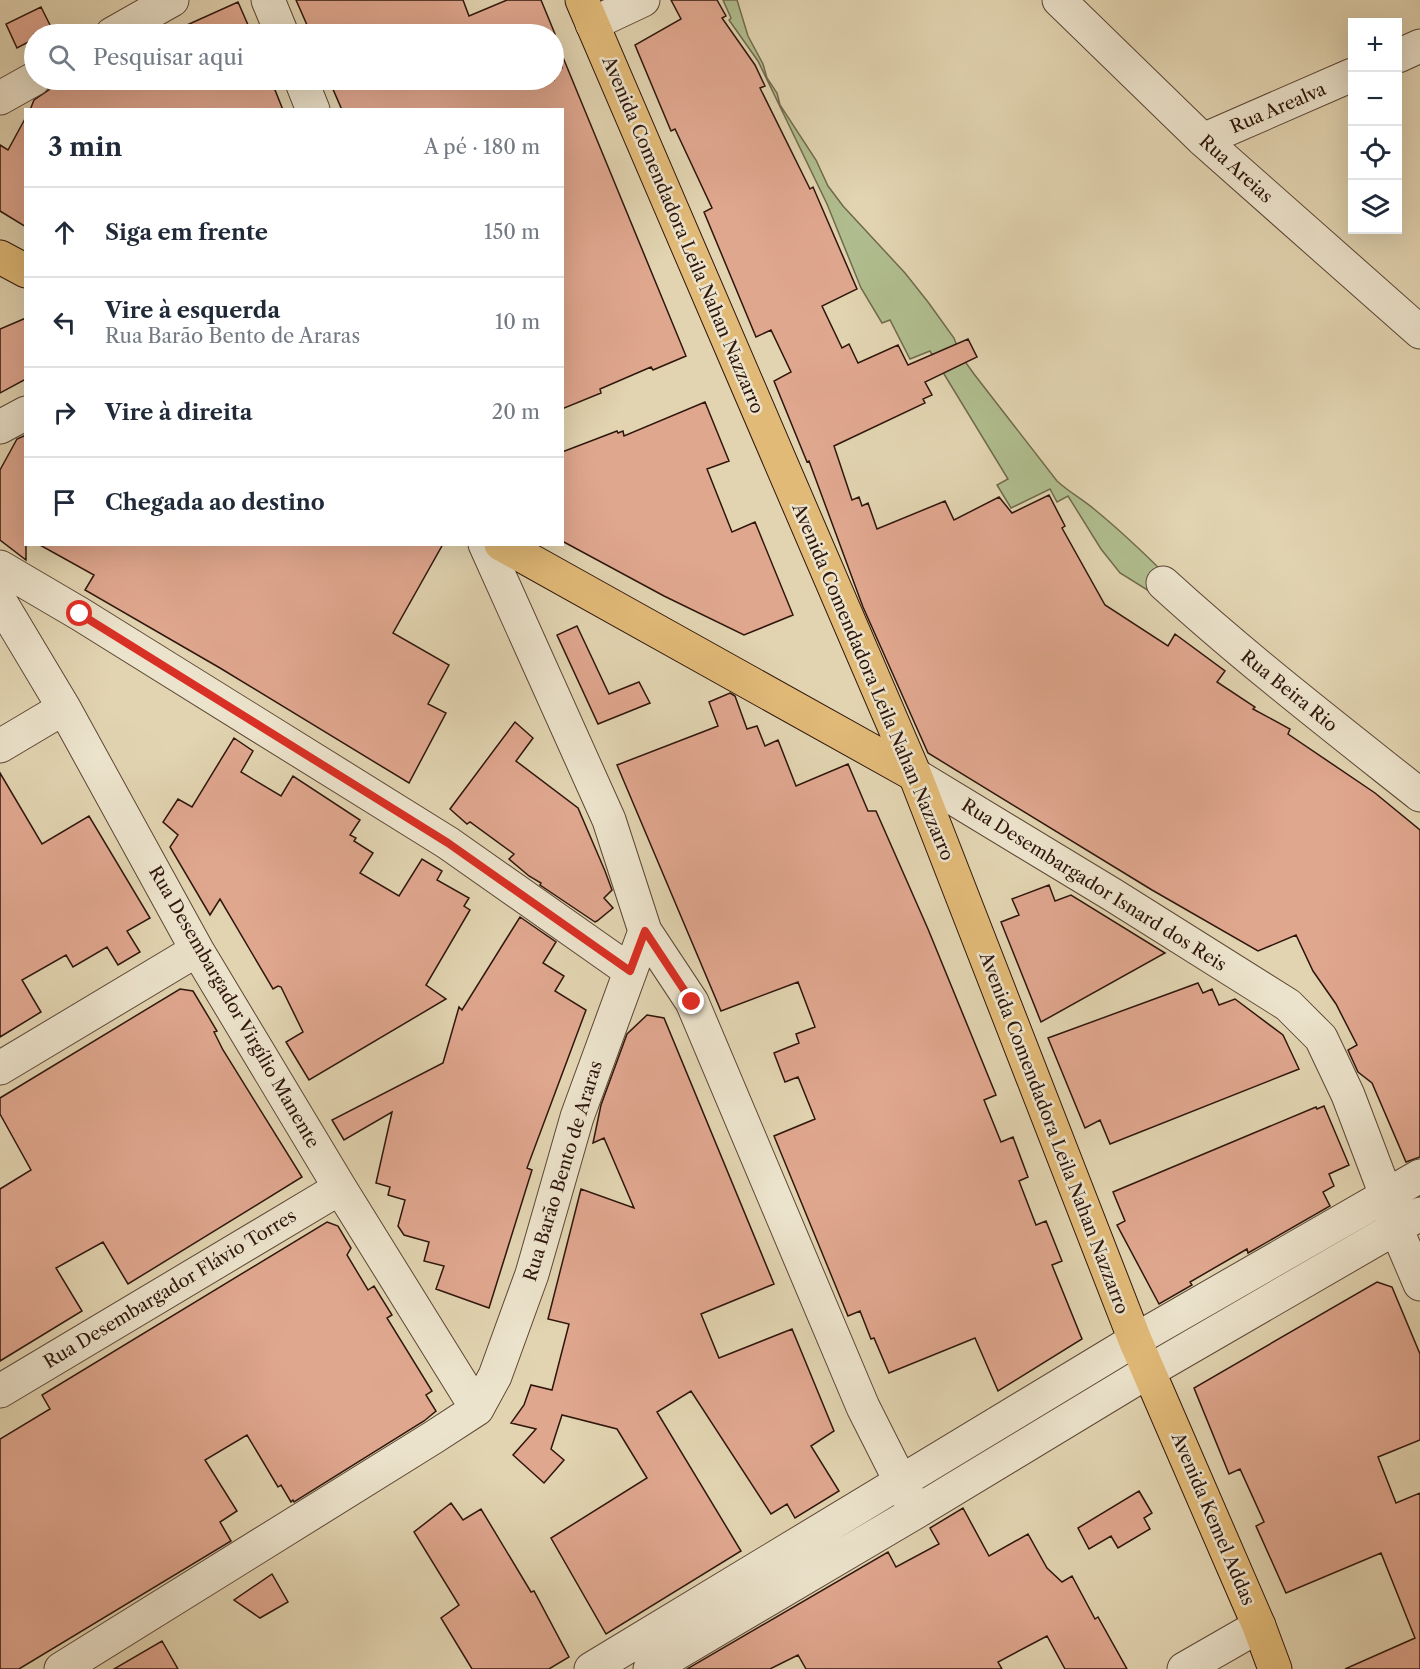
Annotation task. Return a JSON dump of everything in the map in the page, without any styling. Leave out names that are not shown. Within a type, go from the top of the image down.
[{"type":"main road","name":"Avenida Comendadora Leila Nahan Nazzarro","points":[[587,12],[915,775],[1149,1371]]},
{"type":"main road","points":[[0,256],[24,270]]},
{"type":"main road","name":"Rua Desembargador Isnard dos Reis","points":[[505,546],[915,775]]},
{"type":"main road","name":"Avenida Kemel Addas","points":[[1149,1371],[1259,1626],[1275,1669]]},
{"type":"street","points":[[130,24],[172,0]]},
{"type":"street","points":[[268,0],[278,24]]},
{"type":"street","points":[[587,12],[643,0]]},
{"type":"street","name":"Rua Areias","points":[[1059,0],[1203,140],[1420,332]]},
{"type":"street","points":[[1402,54],[1420,46]]},
{"type":"street","name":"Rua Arealva","points":[[1203,140],[1348,77]]},
{"type":"street","points":[[305,90],[312,108]]},
{"type":"street","points":[[0,427],[24,414]]},
{"type":"street","points":[[485,546],[609,820],[645,931],[692,1002],[863,1407],[916,1512]]},
{"type":"street","points":[[0,567],[80,614],[448,843],[630,971]]},
{"type":"street","name":"Rua Beira Rio","points":[[1163,583],[1255,664],[1420,795]]},
{"type":"street","name":"Rua Desembargador Virgílio Manente","points":[[0,601],[64,708],[197,950],[340,1188],[477,1409]]},
{"type":"street","points":[[0,746],[64,708]]},
{"type":"street","name":"Rua Desembargador Isnard dos Reis","points":[[915,775],[1288,1005],[1321,1038],[1348,1095],[1386,1195],[1408,1221],[1420,1284]]},
{"type":"street","name":"Rua Barão Bento de Araras","points":[[477,1409],[495,1376],[513,1331],[532,1274],[577,1117],[645,931]]},
{"type":"street","points":[[0,1068],[197,950]]},
{"type":"street","points":[[591,1669],[1135,1340],[1420,1176]]},
{"type":"street","name":"Rua Desembargador Flávio Torres","points":[[0,1391],[340,1188]]},
{"type":"street","points":[[650,1669],[1149,1371],[1408,1221]]},
{"type":"street","points":[[61,1669],[477,1409]]},
{"type":"street","points":[[1184,1669],[1259,1626]]},
{"type":"green space","points":[[723,0],[737,0],[748,36],[763,64],[767,78],[777,93],[780,105],[816,160],[828,186],[928,302],[954,338],[961,356],[1057,481],[1114,526],[1169,578],[1157,596],[1120,573],[1101,549],[1068,496],[1057,502],[1050,489],[1011,508],[997,485],[1008,479],[930,351],[910,359],[890,320],[882,323],[861,288],[827,204],[758,61],[729,20],[731,18]]},
{"type":"building","points":[[296,0],[463,0],[469,16],[507,0],[541,0],[551,24],[307,24]]},
{"type":"building","points":[[671,0],[717,0],[726,16],[722,18],[755,65],[765,86],[760,88],[810,189],[813,187],[857,289],[822,306],[842,348],[849,344],[858,363],[898,345],[908,365],[968,339],[977,357],[925,382],[932,395],[923,399],[925,403],[834,446],[852,500],[859,497],[862,506],[868,503],[877,529],[945,501],[954,520],[999,497],[1012,513],[1049,495],[1065,526],[1062,528],[1105,605],[1168,646],[1175,634],[1225,671],[1217,682],[1255,707],[1253,709],[1290,729],[1288,734],[1375,793],[1420,830],[1420,1157],[1406,1162],[1372,1083],[1358,1072],[1348,1050],[1357,1045],[1336,1004],[1313,971],[1296,935],[1258,951],[1152,890],[928,753],[863,607],[809,461],[807,462],[774,381],[791,372],[771,330],[756,337],[704,212],[712,208],[675,129],[671,131],[635,45],[681,19]]},
{"type":"building","points":[[238,2],[248,24],[189,24]]},
{"type":"building","points":[[41,7],[50,24],[24,24],[24,44],[17,48],[6,24]]},
{"type":"building","points":[[564,60],[686,356],[653,370],[651,367],[600,389],[601,393],[564,408],[564,108],[341,108],[333,90],[564,90]]},
{"type":"building","points":[[49,90],[275,90],[282,108],[31,108],[34,100]]},
{"type":"building","points":[[24,121],[24,226],[0,211],[0,145],[8,150]]},
{"type":"building","points":[[24,319],[24,380],[0,393],[0,329]]},
{"type":"building","points":[[705,402],[729,461],[707,469],[732,532],[755,522],[793,615],[744,635],[664,596],[564,542],[564,451],[617,431],[618,433],[623,431],[624,436]]},
{"type":"building","points":[[24,436],[26,560],[0,540],[0,470],[17,439]]},
{"type":"building","points":[[42,546],[442,546],[393,633],[449,665],[428,704],[446,713],[409,783],[220,668],[85,590],[94,575]]},
{"type":"building","points":[[577,626],[609,694],[639,682],[650,703],[598,724],[557,635]]},
{"type":"building","points":[[730,693],[735,696],[747,729],[757,726],[765,746],[778,740],[796,786],[848,764],[868,811],[876,811],[928,929],[996,1095],[984,1100],[1001,1142],[1013,1137],[1028,1177],[1019,1181],[1036,1225],[1046,1221],[1062,1261],[1052,1265],[1082,1339],[998,1391],[975,1338],[889,1373],[874,1338],[871,1339],[860,1311],[848,1316],[774,1136],[815,1119],[798,1077],[785,1082],[774,1053],[799,1043],[796,1034],[815,1027],[798,982],[721,1011],[617,765],[718,726],[709,702]]},
{"type":"building","points":[[515,722],[533,738],[516,761],[578,808],[605,871],[612,890],[604,898],[613,908],[595,922],[540,885],[541,883],[509,859],[514,854],[470,822],[467,824],[450,809]]},
{"type":"building","points":[[234,738],[253,751],[241,772],[281,796],[293,776],[360,820],[350,835],[356,838],[354,841],[373,853],[360,873],[399,896],[422,859],[442,871],[437,880],[469,898],[464,906],[470,910],[426,985],[446,999],[309,1080],[286,1042],[303,1032],[281,987],[273,989],[220,899],[210,915],[170,847],[178,835],[163,822],[178,799],[192,807]]},
{"type":"building","points":[[0,773],[42,844],[89,816],[150,918],[127,931],[140,952],[118,965],[107,947],[73,967],[66,955],[22,980],[41,1012],[0,1037]]},
{"type":"building","points":[[1049,885],[1055,901],[1071,895],[1165,953],[1041,1022],[1001,922],[1019,915],[1012,899]]},
{"type":"building","points":[[520,917],[556,942],[543,963],[564,976],[555,991],[586,1010],[527,1168],[532,1170],[489,1308],[436,1289],[444,1266],[424,1261],[429,1242],[404,1235],[398,1226],[405,1200],[388,1195],[390,1187],[376,1183],[392,1112],[344,1140],[332,1120],[443,1063],[459,1007],[462,1010]]},
{"type":"building","points":[[1198,983],[1203,993],[1212,989],[1219,1005],[1235,999],[1283,1035],[1299,1069],[1110,1144],[1100,1120],[1085,1128],[1048,1038]]},
{"type":"building","points":[[180,989],[193,991],[217,1031],[214,1032],[223,1050],[302,1177],[128,1284],[103,1242],[56,1268],[82,1311],[0,1361],[0,1189],[31,1170],[0,1114],[0,1098]]},
{"type":"building","points":[[647,1015],[664,1018],[774,1284],[701,1314],[719,1358],[792,1329],[834,1431],[811,1446],[839,1491],[795,1518],[787,1504],[771,1514],[691,1391],[657,1412],[741,1551],[606,1634],[551,1538],[647,1478],[617,1429],[562,1415],[551,1449],[564,1460],[544,1483],[513,1455],[536,1429],[511,1423],[524,1405],[531,1385],[552,1390],[569,1324],[548,1319],[581,1189],[634,1208],[604,1138],[593,1143],[601,1105],[627,1034]]},
{"type":"building","points":[[1324,1106],[1349,1165],[1329,1174],[1334,1186],[1323,1192],[1330,1206],[1248,1253],[1247,1249],[1190,1282],[1192,1285],[1159,1304],[1117,1225],[1125,1221],[1113,1192],[1316,1107],[1317,1109]]},
{"type":"building","points":[[327,1222],[338,1226],[351,1248],[347,1255],[368,1290],[374,1286],[392,1315],[387,1318],[432,1391],[426,1395],[436,1411],[424,1421],[294,1502],[293,1500],[291,1502],[281,1485],[278,1487],[247,1435],[205,1460],[237,1511],[220,1522],[231,1541],[19,1669],[0,1669],[0,1439],[50,1409],[42,1395]]},
{"type":"building","points":[[1377,1282],[1392,1287],[1420,1354],[1420,1440],[1378,1457],[1396,1503],[1420,1493],[1420,1669],[1345,1669],[1415,1638],[1381,1553],[1286,1593],[1256,1526],[1264,1522],[1240,1469],[1229,1474],[1194,1388]]},
{"type":"building","points":[[1139,1491],[1152,1513],[1144,1518],[1150,1529],[1118,1548],[1111,1536],[1089,1549],[1078,1528]]},
{"type":"building","points":[[451,1503],[463,1520],[481,1509],[531,1592],[534,1591],[569,1657],[549,1669],[472,1669],[441,1618],[459,1605],[414,1532]]},
{"type":"building","points":[[963,1508],[989,1556],[1028,1534],[1047,1568],[1062,1582],[1072,1576],[1095,1619],[1098,1617],[1127,1669],[1065,1669],[1047,1636],[998,1662],[1002,1669],[806,1669],[798,1655],[770,1669],[687,1669],[888,1552],[896,1567],[939,1544],[930,1528]]},
{"type":"building","points":[[272,1574],[288,1602],[260,1618],[234,1600]]},
{"type":"building","points":[[162,1641],[178,1669],[114,1669]]},
{"type":"route","points":[[80,614],[448,843],[630,971],[645,931],[692,1002]]}]
